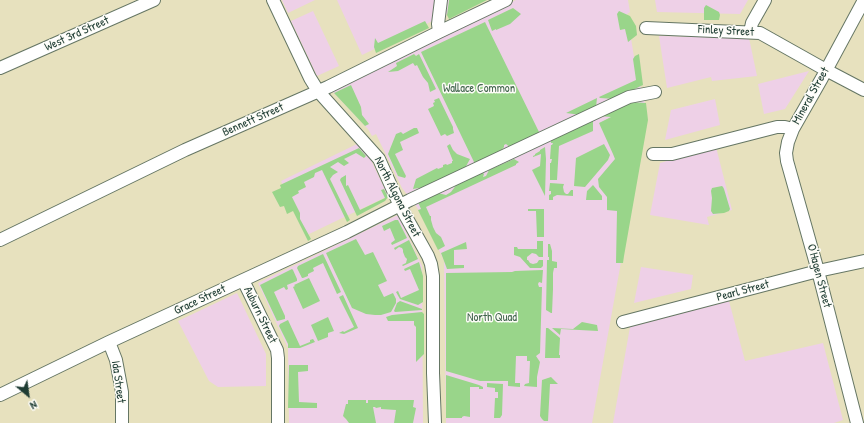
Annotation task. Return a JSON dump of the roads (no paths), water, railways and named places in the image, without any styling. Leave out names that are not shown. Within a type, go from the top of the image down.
[{"type":"street","name":"West 3rd Street","points":[[0,68],[154,0]]},
{"type":"street","name":"North Algona Street","points":[[273,0],[310,78],[318,91],[376,155],[400,206],[430,260],[433,276],[433,373],[435,423]]},
{"type":"street","points":[[439,32],[438,24],[441,0]]},
{"type":"street","name":"Bennett Street","points":[[0,240],[185,150],[318,91],[506,0]]},
{"type":"street","points":[[750,32],[752,23],[765,0]]},
{"type":"street","name":"Mineral Street","points":[[653,154],[672,154],[777,127],[793,129],[864,0]]},
{"type":"street","name":"Finley Street","points":[[646,28],[760,33],[864,90]]},
{"type":"street","name":"Grace Street","points":[[0,395],[109,342],[346,232],[410,200],[629,97],[655,92]]},
{"type":"street","name":"O'Hagen Street","points":[[793,129],[788,142],[786,153],[787,161],[818,271],[857,423]]},
{"type":"street","name":"Pearl Street","points":[[623,322],[818,271],[864,261]]},
{"type":"street","name":"Auburn Street","points":[[243,280],[277,350],[278,423]]},
{"type":"street","name":"Ida Street","points":[[109,342],[116,360],[122,392],[122,423]]},
{"type":"park label","name":"Wallace Common","points":[[479,89]]},
{"type":"park label","name":"North Quad","points":[[492,318]]}]
